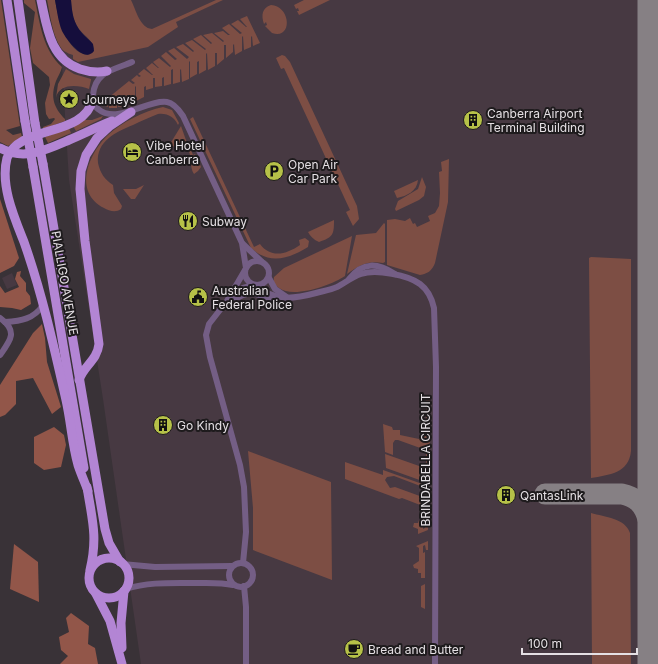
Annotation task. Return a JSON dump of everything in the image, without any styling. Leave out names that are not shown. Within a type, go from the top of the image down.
[{"type":"main road","name":"PIALLIGO AVENUE","points":[[7,0],[25,121],[95,537],[90,570]]},
{"type":"main road","name":"PIALLIGO AVENUE","points":[[18,0],[35,123],[106,534],[121,563]]},
{"type":"main road","points":[[41,0],[49,35],[59,56],[68,63],[84,70],[96,72],[108,71]]},
{"type":"main road","points":[[4,186],[4,169],[10,153],[19,144],[76,121],[89,109],[93,99]]},
{"type":"main road","points":[[0,148],[10,153],[25,155],[41,152],[131,112]]},
{"type":"main road","points":[[79,380],[84,370],[94,360],[99,344],[85,241],[80,189],[81,170],[86,156],[97,138],[110,126],[131,112]]},
{"type":"main road","points":[[0,174],[35,275],[66,401],[78,466],[88,491]]},
{"type":"main road","points":[[113,559],[121,563],[127,571],[128,580],[120,623],[122,664],[110,621],[96,594],[90,586],[90,570],[101,560],[113,559]]},
{"type":"main road","points":[[96,594],[103,598],[111,598],[118,596],[125,590]]},
{"type":"street","points":[[132,62],[108,71],[96,83],[93,99],[96,107],[104,112],[115,114],[131,112],[158,103],[166,102],[176,106],[183,116],[242,243],[247,279],[255,285]]},
{"type":"street","points":[[242,243],[261,262],[265,263],[268,268],[269,278],[272,285],[278,292],[290,298]]},
{"type":"street","points":[[243,563],[246,532],[245,499],[240,466],[206,339],[208,326],[227,301],[246,269],[253,262],[261,262]]},
{"type":"street","name":"BRINDABELLA CIRCUIT","points":[[255,285],[272,296],[280,298],[302,297],[333,288],[345,282],[356,271],[369,266],[383,267],[398,276],[420,284],[432,299],[434,308],[436,366],[435,664]]},
{"type":"street","points":[[227,301],[243,288],[264,284],[269,278]]},
{"type":"street","points":[[221,309],[241,296],[248,294],[255,294],[272,299],[290,298]]},
{"type":"street","points":[[3,320],[23,320],[30,318],[39,311],[43,305]]},
{"type":"street","points":[[0,355],[10,338],[10,329],[3,320]]},
{"type":"street","points":[[121,563],[155,567],[232,566],[237,563],[243,563],[249,566],[253,574],[250,583],[241,587],[221,583],[158,583],[143,584],[125,590]]},
{"type":"street","points":[[232,566],[228,574],[230,581],[234,585]]},
{"type":"street","points":[[244,586],[246,607],[246,664]]},
{"type":"shaded area","points":[[0,0],[20,126],[6,130],[13,135],[21,133],[22,137],[8,146],[0,142]]},
{"type":"shaded area","points":[[24,0],[35,0],[46,45],[50,53],[62,67],[54,87],[53,97],[58,111],[65,121],[43,129],[43,127],[51,124],[55,119],[49,119],[46,114],[45,103],[50,85],[49,77],[33,63],[30,48],[35,12],[24,3]]},
{"type":"shaded area","points":[[47,0],[55,0],[64,33],[74,48],[80,53],[88,55],[94,49],[93,45],[75,23],[72,13],[71,0],[131,0],[141,22],[148,28],[152,29],[216,0],[223,0],[176,22],[178,27],[148,47],[78,62],[73,59],[73,55],[67,53],[60,47],[57,41],[52,27]]},
{"type":"shaded area","points":[[55,0],[71,0],[75,21],[79,29],[93,44],[94,51],[90,54],[85,54],[76,49],[64,35]]},
{"type":"shaded area","points":[[58,0],[658,0],[658,664],[141,664],[103,399],[69,180]]},
{"type":"shaded area","points":[[304,0],[330,0],[299,15],[297,11],[299,11],[298,8],[296,9],[294,5]]},
{"type":"shaded area","points":[[271,5],[278,7],[286,16],[286,27],[284,32],[279,34],[272,33],[265,26],[267,25],[266,22],[264,24],[263,21],[264,10]]},
{"type":"shaded area","points":[[247,16],[260,43],[253,46],[252,36],[251,47],[244,50],[243,36],[242,51],[235,55],[234,44],[233,52],[226,58],[226,45],[224,45],[224,59],[217,65],[217,53],[215,53],[215,66],[208,70],[207,53],[206,70],[199,74],[199,61],[197,62],[197,74],[190,78],[190,61],[189,62],[189,79],[182,82],[181,69],[180,82],[173,84],[173,69],[171,70],[171,84],[164,86],[164,77],[162,78],[162,86],[155,87],[155,78],[153,78],[153,88],[146,90],[146,86],[144,87],[144,97],[136,101],[136,86],[135,102],[127,105],[127,96],[126,106],[118,107],[118,98],[117,108],[109,108],[109,100],[108,107],[100,104],[99,101],[108,98],[129,81],[133,84],[135,83],[131,80],[137,75],[139,77],[141,76],[138,74],[144,69],[153,75],[146,68],[152,63],[159,68],[153,62],[159,58],[170,67],[171,66],[161,56],[166,52],[175,60],[177,59],[168,51],[174,48],[187,59],[189,57],[176,47],[183,44],[193,52],[194,51],[185,43],[192,40],[205,50],[206,49],[193,39],[201,35],[211,44],[212,43],[203,35],[212,33],[223,42],[224,41],[214,33],[223,31],[230,35],[222,28],[229,24],[240,34],[242,33],[231,24],[238,20],[247,27],[240,19]]},
{"type":"shaded area","points":[[282,55],[285,56],[290,62],[357,206],[359,219],[353,226],[346,212],[350,210],[284,68],[281,69],[276,58]]},
{"type":"shaded area","points":[[66,69],[74,74],[91,79],[89,89],[70,86],[61,90],[56,98],[58,84]]},
{"type":"shaded area","points":[[163,107],[172,110],[179,123],[178,125],[170,116],[158,114],[114,134],[108,138],[100,149],[98,163],[100,170],[105,178],[113,185],[114,193],[122,206],[121,209],[115,211],[110,211],[104,208],[94,201],[89,193],[86,183],[90,162],[95,152],[108,135],[127,121],[141,114]]},
{"type":"shaded area","points":[[103,116],[101,119],[76,131],[73,126],[82,120],[92,120]]},
{"type":"shaded area","points":[[193,117],[254,247],[260,244],[269,252],[279,254],[285,253],[300,245],[299,240],[305,238],[309,241],[308,247],[293,255],[279,258],[265,257],[251,248],[190,119]]},
{"type":"shaded area","points":[[181,126],[187,143],[176,148],[170,144]]},
{"type":"shaded area","points":[[69,128],[71,133],[48,143],[45,137]]},
{"type":"shaded area","points":[[188,150],[191,150],[193,155],[195,154],[201,167],[194,174],[190,156]]},
{"type":"shaded area","points":[[449,159],[448,202],[434,266],[429,272],[420,275],[387,265],[387,220],[395,219],[405,221],[410,218],[413,224],[415,223],[417,227],[430,221],[428,216],[435,213],[439,206],[439,172],[442,171],[441,162]]},
{"type":"shaded area","points":[[422,177],[426,187],[424,196],[396,211],[395,209],[398,201],[418,189]]},
{"type":"shaded area","points":[[418,180],[414,190],[397,198],[394,191]]},
{"type":"shaded area","points":[[144,185],[135,199],[131,199],[123,189],[136,189]]},
{"type":"shaded area","points":[[0,199],[19,258],[14,266],[0,273]]},
{"type":"shaded area","points":[[334,220],[332,235],[324,240],[319,242],[317,241],[312,238],[308,232]]},
{"type":"shaded area","points":[[384,223],[385,262],[364,264],[347,274],[356,235],[376,233]]},
{"type":"shaded area","points":[[352,236],[345,276],[339,280],[312,290],[293,292],[285,291],[275,285],[274,277],[284,268]]},
{"type":"shaded area","points":[[589,258],[631,259],[631,451],[626,464],[617,472],[591,478]]},
{"type":"shaded area","points":[[21,271],[20,276],[26,283],[26,291],[30,296],[31,304],[21,310],[0,307],[0,286],[5,293],[19,287],[15,279],[17,272]]},
{"type":"shaded area","points":[[12,273],[17,285],[7,289],[2,278]]},
{"type":"shaded area","points":[[42,324],[47,362],[61,407],[52,414],[33,378],[16,381],[16,404],[5,415],[0,417],[0,385],[33,333]]},
{"type":"shaded area","points":[[426,396],[430,397],[430,423],[426,424]]},
{"type":"shaded area","points":[[383,424],[392,427],[393,430],[400,430],[400,435],[419,439],[421,433],[430,435],[428,483],[386,468],[385,454],[422,467],[426,464],[426,452],[423,449],[395,440],[393,443],[393,455],[385,452]]},
{"type":"shaded area","points":[[54,427],[64,435],[66,445],[61,467],[44,470],[34,463],[34,437]]},
{"type":"shaded area","points":[[248,451],[331,482],[332,580],[253,550],[253,508]]},
{"type":"shaded area","points":[[345,462],[383,475],[383,470],[428,486],[423,487],[394,476],[387,477],[385,480],[390,488],[395,487],[428,499],[428,508],[345,479]]},
{"type":"shaded area","points":[[591,513],[619,521],[624,524],[630,533],[631,664],[592,664]]},
{"type":"shaded area","points":[[419,520],[423,520],[423,529],[425,528],[425,520],[428,520],[428,530],[418,534],[418,529],[413,527],[414,523],[418,523]]},
{"type":"shaded area","points":[[428,541],[428,550],[426,550],[425,545],[423,546],[423,553],[425,552],[425,578],[421,578],[421,573],[418,573],[418,569],[414,568],[413,565],[419,561],[419,548],[416,546]]},
{"type":"shaded area","points":[[14,544],[38,562],[39,602],[10,589]]},
{"type":"shaded area","points":[[425,584],[425,609],[421,607],[421,586]]},
{"type":"shaded area","points":[[71,613],[89,626],[88,644],[95,648],[98,664],[60,664],[68,656],[61,650],[59,637],[69,632],[66,618]]},
{"type":"taxiway","points":[[648,0],[648,664]]},
{"type":"taxiway","points":[[545,494],[627,495],[639,502],[648,519]]},
{"type":"place","name":"Journeys","points":[[69,99]]},
{"type":"place","name":"Canberra Airport Terminal Building","points":[[473,120]]},
{"type":"place","name":"Vibe Hotel Canberra","points":[[132,152]]},
{"type":"place","name":"Open Air Car Park","points":[[274,171]]},
{"type":"place","name":"Subway","points":[[188,221]]},
{"type":"place","name":"Australian Federal Police","points":[[198,297]]},
{"type":"place","name":"Go Kindy","points":[[163,425]]},
{"type":"place","name":"QantasLink","points":[[506,495]]},
{"type":"place","name":"Bread and Butter","points":[[354,649]]}]
